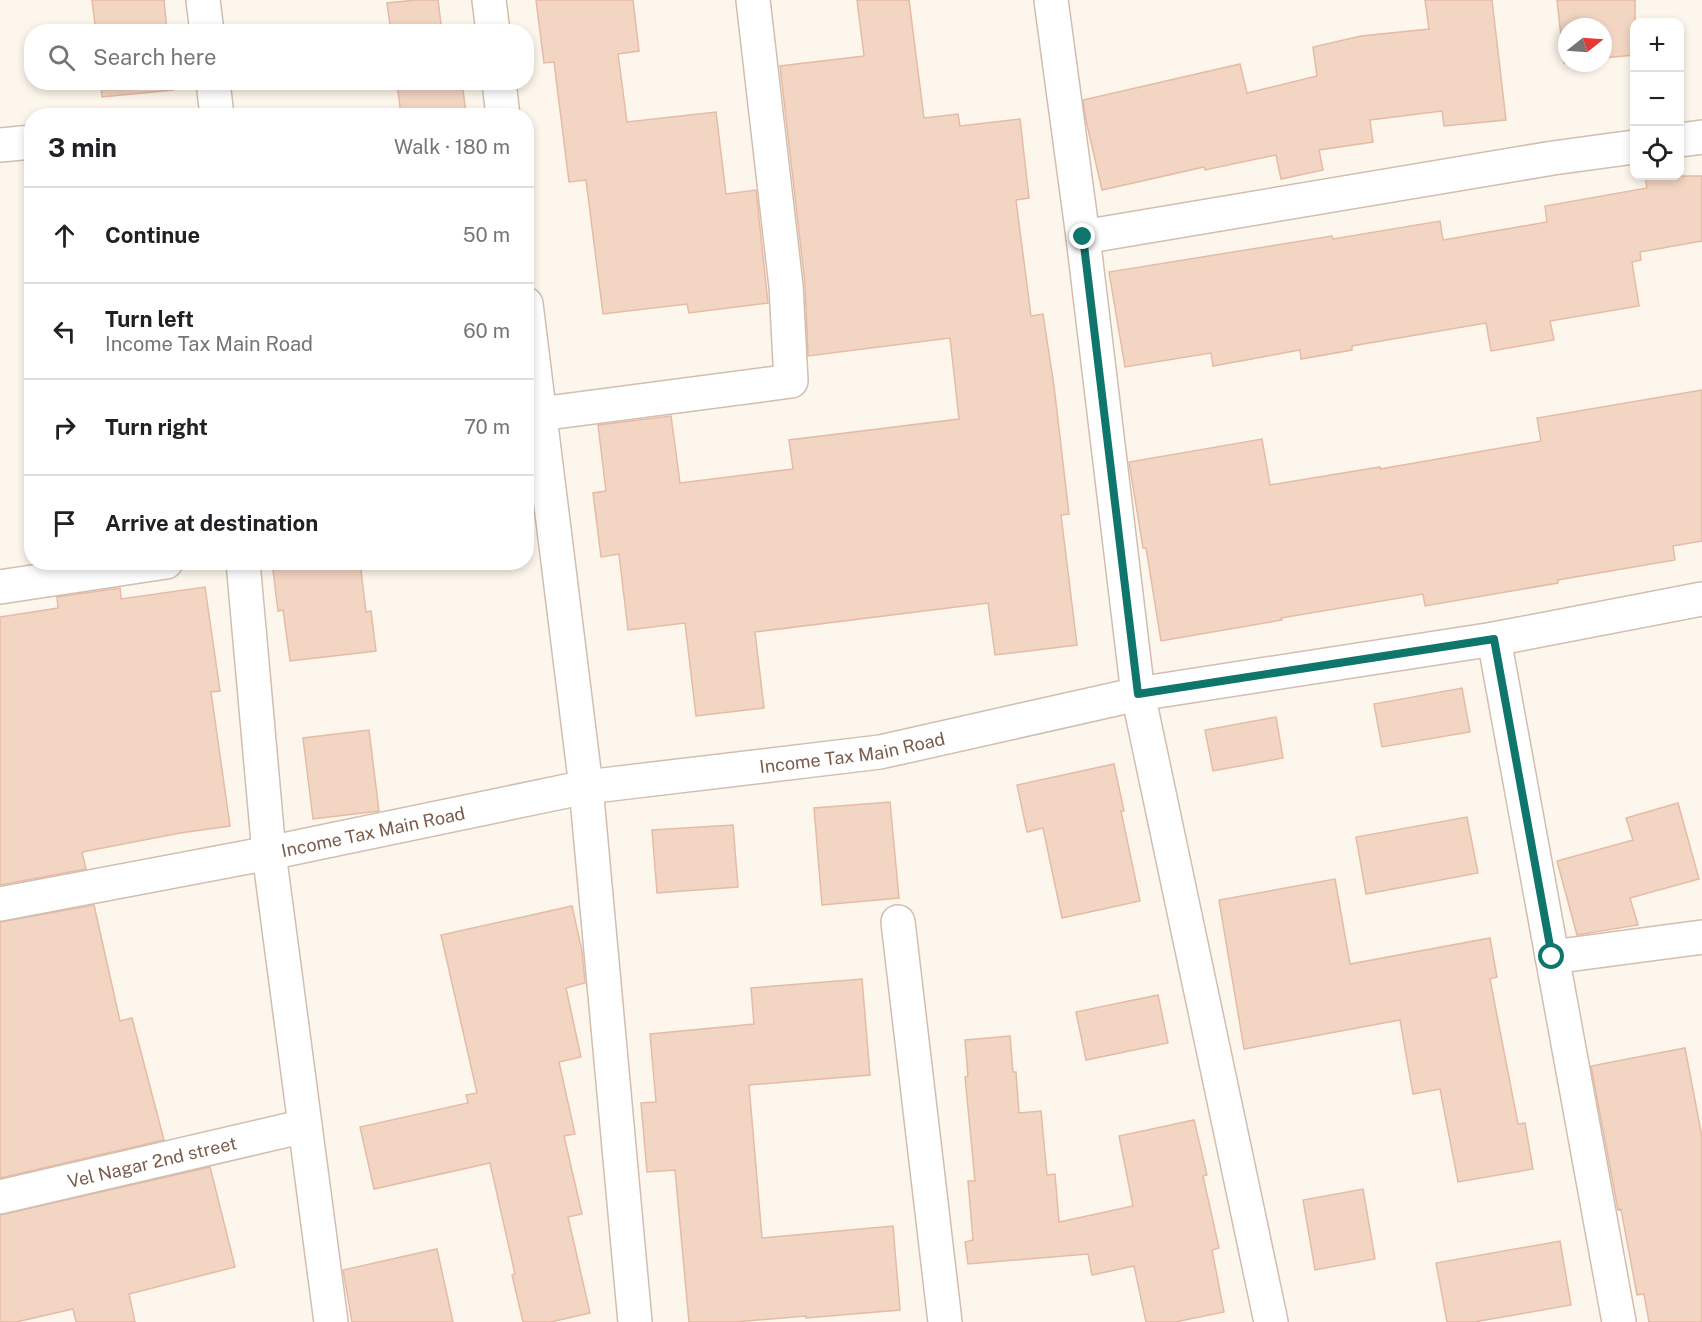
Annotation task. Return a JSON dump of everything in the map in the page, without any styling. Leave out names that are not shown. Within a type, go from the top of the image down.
[{"type":"street","points":[[203,0],[206,24]]},
{"type":"street","points":[[489,0],[492,24]]},
{"type":"street","points":[[540,414],[790,381],[786,286],[753,0]]},
{"type":"street","points":[[1051,0],[1083,237],[1138,694],[1271,1322]]},
{"type":"street","points":[[214,90],[216,108]]},
{"type":"street","points":[[500,90],[502,108]]},
{"type":"street","points":[[1684,139],[1702,137]]},
{"type":"street","points":[[0,146],[24,142]]},
{"type":"street","points":[[1083,237],[1553,158],[1630,148]]},
{"type":"street","points":[[534,367],[586,787],[635,1322]]},
{"type":"street","points":[[0,587],[113,570]]},
{"type":"street","points":[[244,570],[269,853],[331,1322]]},
{"type":"street","name":"Income Tax Main Road","points":[[0,904],[269,853],[586,787],[880,752],[1138,694],[1494,639],[1702,599]]},
{"type":"street","points":[[1494,639],[1619,1322]]},
{"type":"street","points":[[898,922],[945,1322]]},
{"type":"street","points":[[1552,957],[1702,937]]},
{"type":"street","name":"Vel Nagar 2nd street","points":[[0,1197],[305,1126]]},
{"type":"building","points":[[92,0],[164,0],[166,24],[95,24]]},
{"type":"building","points":[[438,0],[441,24],[390,24],[387,3]]},
{"type":"building","points":[[536,0],[633,0],[639,51],[618,54],[627,122],[716,112],[726,194],[756,190],[768,303],[689,313],[687,304],[603,314],[586,180],[569,182],[554,62],[544,63]]},
{"type":"building","points":[[857,0],[909,0],[924,118],[958,114],[960,126],[1020,119],[1029,198],[1016,200],[1031,316],[1043,314],[1054,386],[1069,514],[1061,515],[1077,645],[995,655],[988,603],[755,632],[764,708],[696,716],[685,623],[628,630],[619,554],[601,557],[593,493],[606,491],[598,425],[671,416],[680,483],[793,469],[789,440],[959,419],[950,338],[808,356],[805,284],[780,66],[864,56]]},
{"type":"building","points":[[1425,0],[1492,0],[1506,120],[1444,126],[1442,111],[1370,120],[1373,142],[1319,150],[1323,170],[1281,179],[1276,155],[1205,170],[1204,167],[1102,190],[1083,100],[1240,64],[1247,93],[1317,76],[1313,47],[1361,36],[1429,29]]},
{"type":"building","points":[[1557,0],[1635,0],[1635,18],[1630,18],[1630,55],[1612,57],[1612,18],[1559,18]]},
{"type":"building","points":[[102,90],[173,90],[102,97]]},
{"type":"building","points":[[398,90],[463,90],[465,108],[400,108]]},
{"type":"building","points":[[1684,176],[1702,176],[1702,241],[1640,252],[1641,260],[1632,262],[1639,306],[1550,321],[1554,340],[1491,351],[1486,323],[1352,346],[1352,350],[1301,359],[1300,350],[1213,366],[1211,353],[1125,367],[1109,272],[1440,221],[1443,240],[1547,222],[1545,206],[1647,188],[1646,180],[1684,180]]},
{"type":"building","points":[[1702,390],[1702,541],[1673,546],[1675,560],[1425,606],[1423,594],[1161,641],[1129,462],[1262,439],[1270,485],[1380,467],[1380,469],[1541,441],[1537,418]]},
{"type":"building","points":[[273,570],[361,570],[366,612],[371,611],[376,651],[290,661],[283,610],[278,611]]},
{"type":"building","points":[[205,587],[220,691],[211,692],[230,826],[82,852],[86,869],[0,885],[0,617],[58,608],[57,597],[120,588],[121,599]]},
{"type":"building","points":[[1462,688],[1470,732],[1382,747],[1374,704]]},
{"type":"building","points":[[1276,717],[1283,758],[1213,771],[1205,730]]},
{"type":"building","points":[[369,730],[379,811],[313,819],[303,738]]},
{"type":"building","points":[[1114,764],[1124,811],[1121,811],[1140,901],[1062,918],[1043,828],[1027,832],[1017,785]]},
{"type":"building","points":[[890,802],[899,898],[822,905],[814,808]]},
{"type":"building","points":[[1678,803],[1699,879],[1630,898],[1638,925],[1577,935],[1557,861],[1633,840],[1626,818]]},
{"type":"building","points":[[1467,817],[1478,873],[1366,894],[1356,837]]},
{"type":"building","points":[[733,825],[738,887],[657,893],[652,830]]},
{"type":"building","points":[[1335,879],[1350,964],[1490,938],[1497,977],[1490,979],[1518,1124],[1525,1123],[1533,1169],[1458,1182],[1440,1089],[1413,1094],[1400,1020],[1244,1049],[1219,900]]},
{"type":"building","points":[[94,905],[120,1021],[132,1018],[164,1140],[0,1178],[0,922]]},
{"type":"building","points":[[572,906],[582,951],[585,983],[566,988],[581,1057],[559,1062],[575,1134],[564,1136],[582,1214],[568,1217],[590,1313],[551,1322],[523,1322],[512,1275],[515,1274],[490,1163],[374,1189],[360,1127],[468,1103],[466,1095],[477,1093],[441,935]]},
{"type":"building","points":[[862,979],[870,1075],[749,1085],[762,1238],[893,1226],[900,1310],[806,1318],[806,1316],[734,1322],[689,1322],[675,1170],[647,1172],[641,1103],[656,1102],[650,1034],[754,1024],[751,988]]},
{"type":"building","points":[[1158,995],[1168,1043],[1086,1060],[1076,1012]]},
{"type":"building","points":[[1010,1036],[1019,1113],[1041,1111],[1047,1175],[1055,1174],[1059,1222],[1133,1206],[1119,1136],[1194,1120],[1207,1175],[1203,1176],[1219,1248],[1212,1250],[1224,1312],[1175,1322],[1146,1322],[1134,1266],[1092,1275],[1088,1254],[968,1264],[965,1242],[973,1240],[968,1181],[975,1181],[965,1077],[968,1076],[965,1040]]},
{"type":"building","points":[[1685,1048],[1702,1137],[1702,1322],[1649,1322],[1644,1294],[1637,1295],[1621,1209],[1618,1210],[1591,1066]]},
{"type":"building","points":[[210,1167],[235,1267],[129,1294],[135,1322],[76,1322],[73,1309],[16,1322],[0,1322],[0,1215]]},
{"type":"building","points":[[1363,1189],[1375,1259],[1315,1270],[1303,1200]]},
{"type":"building","points":[[1560,1241],[1571,1305],[1474,1322],[1447,1322],[1436,1263]]},
{"type":"building","points":[[437,1249],[453,1322],[352,1322],[343,1270]]},
{"type":"route","points":[[1083,237],[1138,694],[1494,639],[1552,957]]}]
